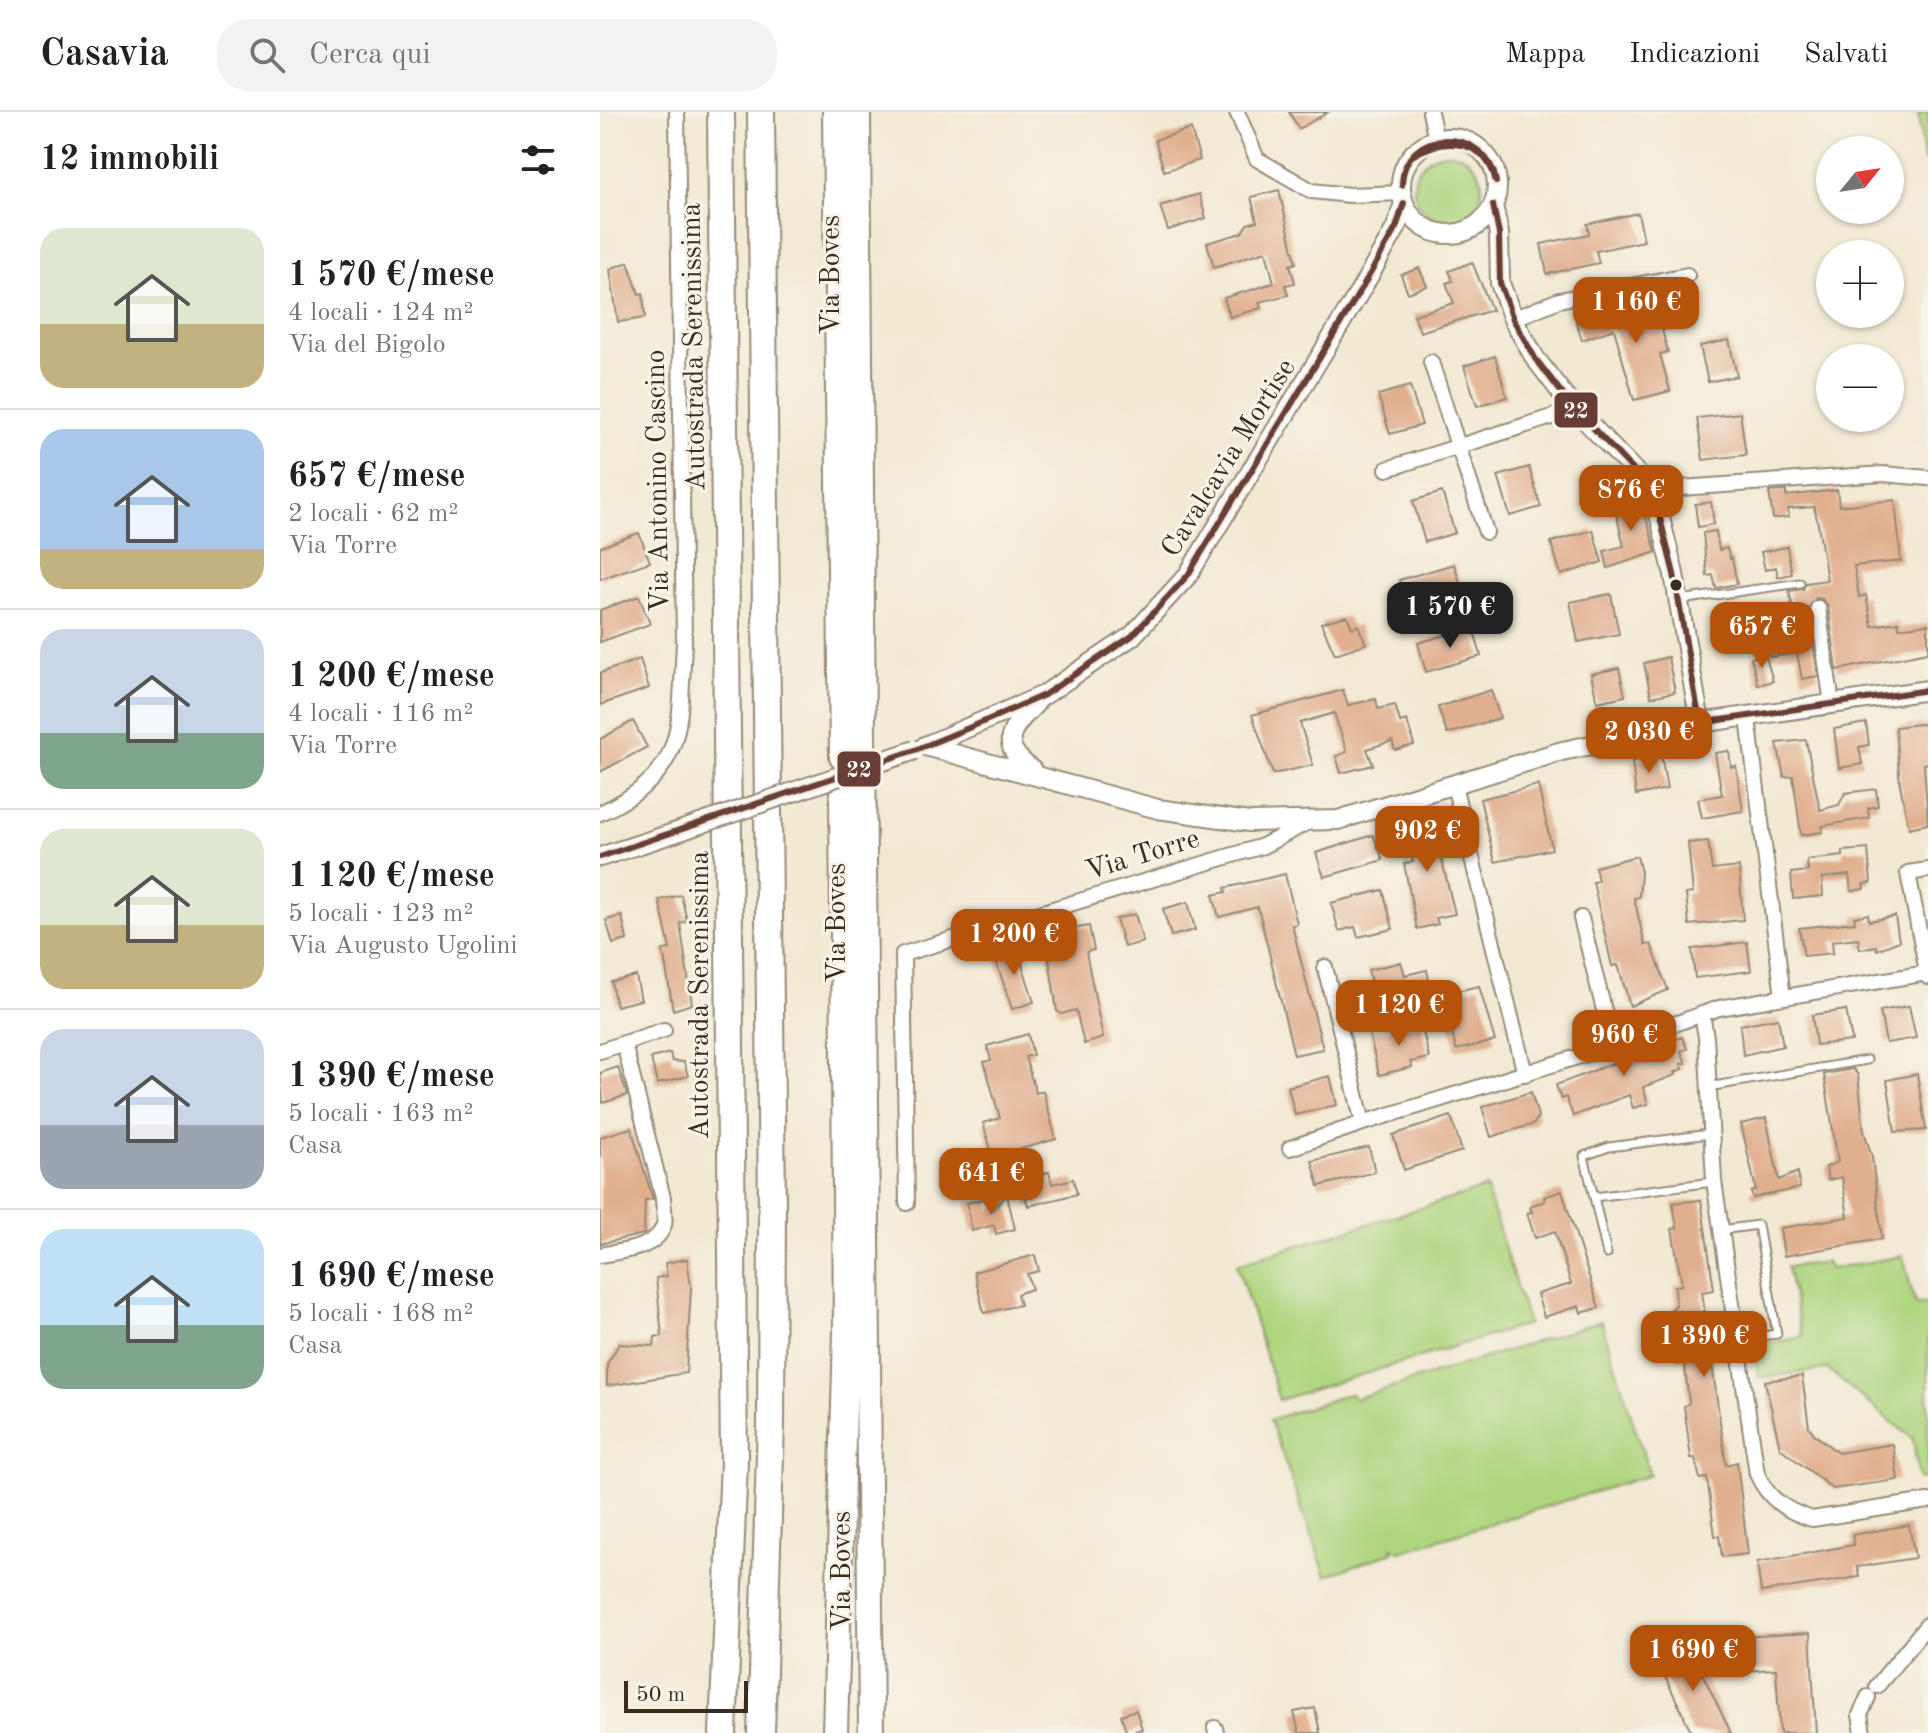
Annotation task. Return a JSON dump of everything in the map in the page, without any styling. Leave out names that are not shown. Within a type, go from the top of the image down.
[{"type":"highway","name":"Autostrada Serenissima","points":[[721,112],[734,1402],[723,1733]]},
{"type":"highway","points":[[761,112],[772,1210],[770,1455],[761,1733]]},
{"type":"highway","name":"Via Boves","points":[[835,112],[842,757]]},
{"type":"highway","name":"Via Boves","points":[[858,112],[871,1733]]},
{"type":"highway","name":"Via Boves","points":[[835,1733],[846,1331],[842,793]]},
{"type":"street","name":"Via Antonino Cascino","points":[[600,813],[630,799],[657,777],[674,749],[681,703],[684,643],[677,112]]},
{"type":"street","points":[[1237,112],[1257,159],[1302,187],[1312,191],[1403,198]]},
{"type":"street","points":[[1430,112],[1436,140]]},
{"type":"street","points":[[1493,205],[1475,227],[1448,234],[1421,226],[1403,198],[1406,164],[1419,149],[1436,140],[1467,142],[1485,154],[1497,184],[1493,205],[1499,234],[1500,283],[1513,319],[1535,358],[1571,405],[1640,477],[1655,498],[1678,600],[1700,723]]},
{"type":"street","name":"Cavalcavia Mortise","points":[[600,857],[920,748],[1044,695],[1132,636],[1188,575],[1376,264],[1396,228],[1403,198]]},
{"type":"street","points":[[1513,319],[1559,300],[1687,275]]},
{"type":"street","points":[[1431,362],[1486,532]]},
{"type":"street","points":[[1387,469],[1558,415],[1571,405]]},
{"type":"street","points":[[1655,498],[1681,488],[1883,474],[1928,478]]},
{"type":"street","points":[[1818,608],[1832,704]]},
{"type":"street","points":[[920,748],[1037,774],[1158,809],[1249,822],[1338,820],[1562,751],[1700,723],[1928,690]]},
{"type":"street","name":"Cavalcavia Mortise","points":[[1037,774],[1014,756],[1010,744],[1014,725],[1044,695]]},
{"type":"street","points":[[1748,718],[1783,997]]},
{"type":"street","points":[[1454,785],[1525,1074]]},
{"type":"street","name":"Via Torre","points":[[907,1203],[903,954],[1263,846],[1310,821]]},
{"type":"street","points":[[1290,1148],[1613,1046],[1702,1014],[1783,997],[1928,975],[1908,873],[1928,870]]},
{"type":"street","points":[[1581,918],[1613,1046]]},
{"type":"street","points":[[1325,967],[1363,1123]]},
{"type":"street","points":[[1702,1014],[1714,1181],[1757,1474],[1771,1497],[1794,1513],[1812,1519],[1928,1501]]},
{"type":"street","points":[[600,1051],[664,1030]]},
{"type":"street","points":[[600,1255],[653,1241],[664,1225],[663,1198],[624,1044]]},
{"type":"street","points":[[1863,1733],[1860,1715],[1873,1692],[1928,1624]]},
{"type":"lane","points":[[1678,600],[1800,583]]},
{"type":"lane","points":[[1708,1087],[1867,1060]]},
{"type":"lane","points":[[1607,1254],[1584,1156],[1609,1147],[1709,1134]]},
{"type":"lane","points":[[1594,1197],[1714,1181]]},
{"type":"lane","points":[[1721,1230],[1758,1225],[1777,1334],[1737,1339]]},
{"type":"green space","points":[[1918,112],[1928,112],[1928,160],[1924,160]]},
{"type":"green space","points":[[1441,153],[1455,153],[1467,158],[1477,168],[1482,187],[1477,206],[1467,216],[1455,221],[1441,221],[1429,216],[1419,206],[1414,194],[1414,180],[1419,168],[1429,158]]},
{"type":"green space","points":[[1486,1188],[1528,1324],[1279,1400],[1237,1264]]},
{"type":"green space","points":[[1903,1256],[1915,1304],[1928,1303],[1928,1477],[1919,1479],[1913,1439],[1827,1369],[1759,1378],[1754,1346],[1802,1337],[1787,1267],[1826,1262],[1829,1269]]},
{"type":"green space","points":[[1601,1321],[1650,1475],[1400,1551],[1392,1547],[1393,1552],[1326,1576],[1270,1420],[1342,1396],[1352,1394],[1354,1399]]},
{"type":"building","points":[[1289,112],[1328,112],[1299,129]]},
{"type":"building","points":[[1191,129],[1200,160],[1164,171],[1155,140]]},
{"type":"building","points":[[1279,190],[1296,263],[1290,265],[1295,283],[1285,285],[1288,295],[1259,302],[1261,308],[1230,317],[1224,298],[1274,283],[1266,251],[1214,267],[1207,243],[1242,233],[1247,224],[1257,221],[1251,197]]},
{"type":"building","points":[[1199,194],[1206,218],[1168,230],[1160,206]]},
{"type":"building","points":[[1638,213],[1644,241],[1596,251],[1599,263],[1547,274],[1541,244],[1589,234],[1587,224]]},
{"type":"building","points":[[628,262],[639,294],[643,293],[645,318],[618,322],[610,269]]},
{"type":"building","points":[[1472,262],[1492,310],[1420,332],[1414,315],[1454,303],[1446,283],[1453,281],[1449,271]]},
{"type":"building","points":[[1419,268],[1427,286],[1408,293],[1401,275]]},
{"type":"building","points":[[1620,302],[1625,317],[1672,306],[1677,327],[1662,330],[1668,352],[1660,354],[1670,391],[1634,400],[1614,329],[1582,340],[1576,322]]},
{"type":"building","points":[[1729,340],[1737,376],[1708,382],[1700,346]]},
{"type":"building","points":[[1495,356],[1507,397],[1477,406],[1464,366]]},
{"type":"building","points":[[1410,386],[1422,425],[1390,434],[1378,395]]},
{"type":"building","points":[[1740,413],[1746,455],[1703,460],[1697,418]]},
{"type":"building","points":[[1529,467],[1541,507],[1510,516],[1498,476]]},
{"type":"building","points":[[1837,490],[1839,506],[1895,500],[1901,561],[1854,566],[1859,597],[1866,595],[1872,626],[1898,622],[1899,628],[1928,624],[1928,652],[1837,670],[1828,606],[1822,599],[1816,598],[1808,609],[1818,676],[1802,679],[1797,653],[1770,657],[1767,639],[1788,635],[1784,606],[1792,605],[1789,591],[1803,589],[1806,583],[1827,580],[1818,524],[1814,507],[1788,509],[1789,517],[1773,519],[1769,492],[1786,491],[1786,496]]},
{"type":"building","points":[[1442,492],[1455,533],[1425,542],[1413,501]]},
{"type":"building","points":[[1630,494],[1635,506],[1642,504],[1656,552],[1608,568],[1604,551],[1624,546],[1613,501]]},
{"type":"building","points":[[1711,502],[1714,524],[1698,527],[1695,504]]},
{"type":"building","points":[[1593,530],[1602,562],[1561,575],[1551,542]]},
{"type":"building","points":[[1716,531],[1719,550],[1727,548],[1732,558],[1737,584],[1716,588],[1713,575],[1707,576],[1703,533]]},
{"type":"building","points":[[639,533],[650,562],[600,579],[600,547]]},
{"type":"building","points":[[1787,547],[1792,574],[1778,577],[1776,567],[1765,570],[1761,552]]},
{"type":"building","points":[[1454,564],[1463,592],[1408,609],[1399,580]]},
{"type":"building","points":[[1611,594],[1619,634],[1578,642],[1570,602]]},
{"type":"building","points":[[639,596],[650,624],[600,642],[600,610]]},
{"type":"building","points":[[1347,616],[1352,628],[1358,625],[1366,644],[1335,654],[1321,623]]},
{"type":"building","points":[[1473,627],[1481,656],[1426,672],[1418,643]]},
{"type":"building","points":[[1765,654],[1773,681],[1758,685],[1751,658]]},
{"type":"building","points":[[1668,657],[1675,692],[1651,697],[1644,663]]},
{"type":"building","points":[[640,659],[649,688],[600,705],[600,673]]},
{"type":"building","points":[[1619,668],[1625,696],[1597,702],[1591,674]]},
{"type":"building","points":[[1343,690],[1348,705],[1376,699],[1378,709],[1395,705],[1400,722],[1407,720],[1414,745],[1395,750],[1392,741],[1367,749],[1373,765],[1341,773],[1336,756],[1347,752],[1334,713],[1300,723],[1313,765],[1273,774],[1252,715]]},
{"type":"building","points":[[1491,690],[1500,718],[1447,734],[1438,707]]},
{"type":"building","points":[[633,721],[647,747],[600,772],[600,739]]},
{"type":"building","points":[[1866,723],[1869,745],[1859,747],[1862,764],[1839,768],[1834,729]]},
{"type":"building","points":[[1928,725],[1928,763],[1924,764],[1928,824],[1909,828],[1900,785],[1895,727]]},
{"type":"building","points":[[1806,740],[1820,810],[1839,805],[1845,793],[1876,789],[1878,806],[1868,808],[1869,818],[1822,826],[1823,832],[1801,835],[1793,776],[1784,777],[1777,743]]},
{"type":"building","points":[[1729,751],[1731,767],[1736,766],[1743,811],[1702,818],[1698,799],[1722,795],[1715,753]]},
{"type":"building","points":[[1661,755],[1667,789],[1636,795],[1632,761]]},
{"type":"building","points":[[1538,785],[1552,849],[1495,862],[1480,799]]},
{"type":"building","points":[[1430,812],[1455,914],[1436,918],[1438,924],[1417,929],[1404,864],[1413,862],[1405,819]]},
{"type":"building","points":[[1373,835],[1383,860],[1324,877],[1316,853]]},
{"type":"building","points":[[1708,841],[1712,870],[1739,867],[1743,920],[1689,925],[1686,894],[1693,893],[1688,843]]},
{"type":"building","points":[[1868,849],[1871,883],[1863,884],[1864,889],[1851,891],[1849,875],[1822,878],[1823,896],[1793,899],[1791,873],[1808,871],[1807,860],[1843,856],[1843,851]]},
{"type":"building","points":[[1637,856],[1641,872],[1639,897],[1634,898],[1645,945],[1651,944],[1668,990],[1630,1006],[1618,965],[1612,966],[1593,882],[1598,881],[1595,867]]},
{"type":"building","points":[[1285,874],[1297,924],[1292,925],[1323,1049],[1294,1055],[1258,907],[1219,917],[1213,895],[1226,892],[1225,888]]},
{"type":"building","points":[[1383,890],[1393,929],[1358,937],[1355,927],[1339,931],[1331,903]]},
{"type":"building","points":[[681,895],[687,921],[680,923],[692,1004],[673,1010],[663,950],[670,949],[659,900]]},
{"type":"building","points":[[1188,902],[1195,930],[1171,936],[1163,909]]},
{"type":"building","points":[[1135,914],[1143,942],[1124,947],[1116,919]]},
{"type":"building","points":[[1868,914],[1869,921],[1895,916],[1899,941],[1877,950],[1876,946],[1860,949],[1858,938],[1832,941],[1833,953],[1804,956],[1799,928],[1855,922],[1854,917]]},
{"type":"building","points":[[622,916],[627,940],[613,944],[606,920]]},
{"type":"building","points":[[1089,926],[1094,950],[1086,952],[1103,1038],[1084,1044],[1076,1010],[1061,1014],[1057,1011],[1045,934]]},
{"type":"building","points":[[1747,942],[1751,971],[1695,978],[1692,949]]},
{"type":"building","points":[[1016,945],[1034,1002],[1012,1009],[993,952]]},
{"type":"building","points":[[1401,962],[1405,975],[1427,970],[1431,990],[1376,1002],[1368,970]]},
{"type":"building","points":[[636,976],[641,1000],[616,1006],[611,982]]},
{"type":"building","points":[[1479,986],[1495,1041],[1456,1050],[1444,994]]},
{"type":"building","points":[[1909,1006],[1916,1038],[1886,1043],[1880,1011]]},
{"type":"building","points":[[1846,1010],[1852,1041],[1816,1045],[1812,1015]]},
{"type":"building","points":[[1778,1018],[1783,1046],[1743,1055],[1740,1025]]},
{"type":"building","points":[[1421,1023],[1429,1058],[1410,1062],[1412,1067],[1379,1075],[1369,1033]]},
{"type":"building","points":[[1028,1034],[1033,1055],[1025,1057],[1036,1093],[1043,1091],[1056,1139],[993,1157],[983,1123],[1000,1118],[984,1062],[991,1060],[987,1046]]},
{"type":"building","points":[[1682,1037],[1687,1049],[1681,1051],[1686,1063],[1681,1064],[1683,1069],[1675,1072],[1676,1075],[1643,1087],[1648,1104],[1633,1108],[1629,1095],[1573,1116],[1566,1097],[1561,1099],[1556,1085]]},
{"type":"building","points":[[670,1053],[672,1061],[684,1062],[688,1076],[657,1084],[651,1058]]},
{"type":"building","points":[[618,1067],[627,1095],[603,1103],[600,1073]]},
{"type":"building","points":[[1853,1069],[1858,1075],[1864,1131],[1872,1157],[1882,1239],[1784,1256],[1780,1228],[1848,1217],[1842,1177],[1828,1180],[1826,1167],[1838,1162],[1824,1074]]},
{"type":"building","points":[[1917,1074],[1926,1130],[1895,1132],[1887,1080]]},
{"type":"building","points":[[1330,1076],[1337,1105],[1295,1115],[1288,1087]]},
{"type":"building","points":[[1531,1092],[1538,1116],[1534,1124],[1491,1137],[1482,1107]]},
{"type":"building","points":[[1451,1116],[1462,1151],[1404,1170],[1393,1135]]},
{"type":"building","points":[[1766,1118],[1779,1180],[1798,1172],[1800,1188],[1753,1198],[1751,1192],[1756,1190],[1741,1124]]},
{"type":"building","points":[[631,1128],[653,1199],[645,1200],[644,1234],[600,1244],[600,1137]]},
{"type":"building","points":[[1369,1147],[1375,1172],[1319,1186],[1312,1161]]},
{"type":"building","points":[[1049,1172],[1052,1184],[1073,1179],[1077,1194],[1028,1206],[1021,1179]]},
{"type":"building","points":[[1562,1191],[1599,1308],[1581,1313],[1579,1306],[1544,1317],[1537,1294],[1571,1284],[1555,1231],[1535,1238],[1527,1213],[1532,1212],[1530,1206],[1545,1201],[1544,1197]]},
{"type":"building","points":[[1007,1195],[1015,1229],[996,1234],[994,1225],[972,1231],[967,1203],[988,1198],[991,1211]]},
{"type":"building","points":[[1701,1200],[1714,1290],[1702,1292],[1726,1465],[1737,1462],[1748,1554],[1722,1557],[1719,1536],[1715,1536],[1707,1478],[1700,1479],[1695,1458],[1691,1458],[1684,1406],[1689,1403],[1684,1360],[1677,1360],[1672,1309],[1676,1305],[1675,1286],[1682,1285],[1672,1229],[1677,1228],[1673,1203]]},
{"type":"building","points":[[1035,1255],[1039,1271],[1027,1274],[1032,1289],[1017,1294],[1020,1305],[984,1313],[974,1272]]},
{"type":"building","points":[[687,1259],[691,1287],[686,1373],[607,1386],[607,1364],[619,1344],[654,1346],[655,1337],[662,1336],[656,1278],[667,1276],[665,1263]]},
{"type":"building","points":[[1802,1376],[1809,1427],[1815,1435],[1838,1453],[1893,1444],[1898,1480],[1833,1489],[1780,1448],[1765,1381]]},
{"type":"building","points":[[1909,1525],[1915,1558],[1857,1567],[1859,1577],[1761,1592],[1757,1562],[1854,1545],[1852,1535]]},
{"type":"building","points":[[1810,1633],[1816,1733],[1780,1733],[1776,1669],[1723,1672],[1721,1638]]},
{"type":"building","points":[[1689,1645],[1731,1733],[1692,1733],[1657,1660]]},
{"type":"building","points":[[1315,1708],[1320,1733],[1299,1733],[1294,1712]]},
{"type":"building","points":[[1136,1710],[1142,1729],[1127,1733],[1121,1715]]},
{"type":"transit line","name":"22","points":[[1402,185],[1406,166],[1416,152],[1430,143],[1446,140],[1463,142],[1478,150],[1489,163],[1496,182]]},
{"type":"transit line","name":"22","points":[[1412,156],[1438,146],[1463,145],[1483,157],[1496,182]]},
{"type":"transit line","name":"22","points":[[600,857],[915,750],[983,722],[1044,695],[1132,636],[1188,575],[1362,288],[1396,228],[1404,203]]},
{"type":"transit line","name":"22","points":[[1493,205],[1499,234],[1500,283],[1513,319],[1535,358],[1571,405],[1640,477],[1655,498],[1674,574],[1700,723]]},
{"type":"transit line","name":"22","points":[[1700,723],[1928,690]]}]
